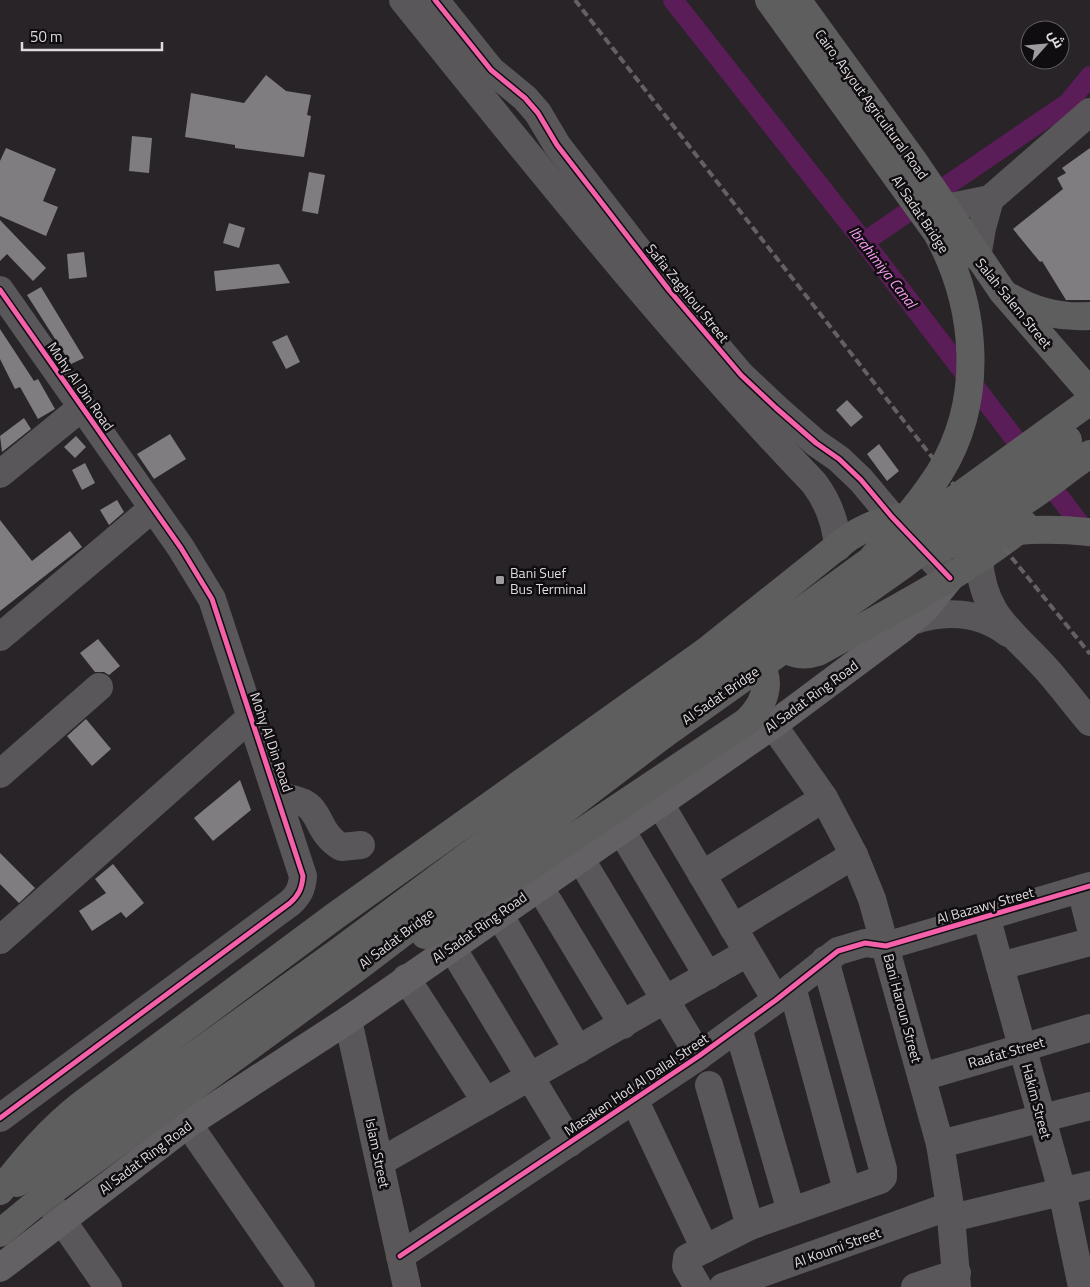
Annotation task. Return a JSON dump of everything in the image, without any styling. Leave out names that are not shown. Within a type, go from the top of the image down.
[{"type":"highway","name":"Al Sadat Bridge","points":[[770,0],[937,233],[956,272],[967,315],[970,360],[969,383],[959,428],[940,471],[921,500],[874,556]]},
{"type":"highway","name":"Cairo, Asyout Agricultural Road","points":[[797,0],[946,208]]},
{"type":"highway","name":"Salah Salem Street","points":[[946,208],[1002,292],[1090,392]]},
{"type":"highway","points":[[1002,292],[1038,310],[1062,315],[1090,316]]},
{"type":"highway","name":"Al Sadat Bridge","points":[[346,961],[656,729],[874,556],[1090,401]]},
{"type":"highway","name":"Al Sadat Bridge","points":[[656,729],[903,565],[1090,425]]},
{"type":"highway","points":[[776,596],[770,613],[772,632],[782,646],[789,651],[805,656],[818,652],[950,578],[979,558],[1028,510],[1087,463]]},
{"type":"highway","points":[[0,1191],[36,1144],[81,1105],[335,916],[705,652],[838,547],[869,525],[892,517],[917,516],[968,522],[982,521],[1028,510]]},
{"type":"highway","points":[[903,565],[937,550],[963,542],[1008,533],[1055,530],[1090,532]]},
{"type":"highway","points":[[659,802],[746,722],[762,704],[766,692],[765,678],[760,666],[751,656],[739,649],[726,647],[705,652]]},
{"type":"highway","points":[[0,1196],[346,961],[402,947],[449,921],[746,722]]},
{"type":"highway","name":"Al Sadat Ring Road","points":[[1,1233],[45,1196],[181,1114],[346,961]]},
{"type":"main road","name":"Al Sadat Ring Road","points":[[0,1268],[62,1219],[181,1114],[348,1020],[659,802],[773,725],[912,620],[934,600],[950,578]]},
{"type":"street","points":[[403,0],[513,136],[755,423],[822,493],[833,518],[838,547]]},
{"type":"street","name":"Safia Zaghloul Street","points":[[435,0],[480,57],[538,113],[557,145],[669,290],[741,375],[810,438],[839,458],[950,578]]},
{"type":"street","points":[[513,136],[522,140],[527,138],[531,130],[514,90]]},
{"type":"street","points":[[946,208],[990,199],[1090,112]]},
{"type":"street","points":[[977,257],[990,199]]},
{"type":"street","name":"Mohy Al Din Road","points":[[0,290],[181,548],[212,600],[303,876],[298,896],[0,1118]]},
{"type":"street","points":[[0,474],[82,407]]},
{"type":"street","points":[[810,438],[837,477],[831,491],[822,493]]},
{"type":"street","points":[[0,638],[153,508]]},
{"type":"street","points":[[979,558],[987,598],[1003,625],[1048,671],[1090,722]]},
{"type":"street","points":[[912,620],[942,613],[957,613],[987,621],[1014,637]]},
{"type":"street","points":[[0,774],[99,688]]},
{"type":"street","points":[[0,940],[251,717]]},
{"type":"street","name":"Bani Haroun Street","points":[[773,725],[824,798],[854,855],[872,899],[940,1144],[951,1212],[957,1280]]},
{"type":"street","points":[[278,797],[294,798],[310,806],[326,835],[341,847],[361,845]]},
{"type":"street","points":[[702,875],[824,798]]},
{"type":"street","points":[[659,802],[747,953],[784,994],[847,1190]]},
{"type":"street","points":[[621,830],[708,976]]},
{"type":"street","points":[[733,928],[854,855]]},
{"type":"street","points":[[580,858],[699,1056]]},
{"type":"street","points":[[539,886],[623,1025]]},
{"type":"street","points":[[1085,887],[1090,925]]},
{"type":"street","name":"Al Bazawy Street","points":[[886,946],[1085,887]]},
{"type":"street","points":[[499,914],[578,1050]]},
{"type":"street","name":"Hakim Street","points":[[986,916],[1062,1191],[1082,1287]]},
{"type":"street","name":"Masaken Hod Al Dallal Street","points":[[400,1256],[699,1056],[784,994],[838,951],[865,942],[886,946]]},
{"type":"street","points":[[1000,966],[1090,942]]},
{"type":"street","points":[[452,946],[570,1143]]},
{"type":"street","points":[[380,1162],[747,953]]},
{"type":"street","points":[[698,1287],[686,1262],[687,1258],[750,1226],[847,1190],[880,1180],[884,1173],[825,960]]},
{"type":"street","points":[[406,978],[486,1102]]},
{"type":"street","name":"Islam Street","points":[[348,1020],[407,1287]]},
{"type":"street","points":[[738,1028],[791,1211]]},
{"type":"street","name":"Raafat Street","points":[[922,1077],[1090,1028]]},
{"type":"street","points":[[709,1085],[750,1226]]},
{"type":"street","points":[[634,1098],[705,1249]]},
{"type":"street","points":[[940,1144],[1090,1106]]},
{"type":"street","points":[[181,1114],[301,1287]]},
{"type":"street","name":"Al Koumi Street","points":[[723,1287],[951,1212],[1090,1184]]},
{"type":"street","points":[[45,1196],[108,1287]]},
{"type":"street","points":[[915,1287],[957,1280]]},
{"type":"building","points":[[266,75],[286,91],[311,95],[307,115],[311,116],[304,157],[235,148],[235,145],[185,137],[191,93],[244,103]]},
{"type":"building","points":[[132,136],[152,138],[149,173],[129,171]]},
{"type":"building","points":[[6,148],[56,169],[43,201],[58,207],[46,236],[0,216],[0,161]]},
{"type":"building","points":[[1090,148],[1090,300],[1066,300],[1042,261],[1040,262],[1013,229],[1063,189],[1057,178],[1066,173],[1062,168]]},
{"type":"building","points":[[309,172],[325,175],[318,214],[302,211]]},
{"type":"building","points":[[0,220],[46,268],[33,281],[7,254],[0,261]]},
{"type":"building","points":[[229,223],[245,228],[239,248],[223,243]]},
{"type":"building","points":[[84,252],[87,277],[69,279],[67,254]]},
{"type":"building","points":[[279,264],[290,283],[216,291],[214,271]]},
{"type":"building","points":[[41,287],[84,358],[71,364],[27,295]]},
{"type":"building","points":[[0,329],[34,381],[38,379],[55,409],[38,419],[20,387],[15,389],[0,359]]},
{"type":"building","points":[[287,335],[300,362],[286,369],[272,342]]},
{"type":"building","points":[[847,400],[863,417],[851,427],[836,410]]},
{"type":"building","points":[[24,418],[31,429],[2,452],[0,436]]},
{"type":"building","points":[[170,434],[186,459],[154,479],[137,454]]},
{"type":"building","points":[[76,436],[86,447],[75,458],[64,447]]},
{"type":"building","points":[[879,444],[899,471],[887,481],[867,454]]},
{"type":"building","points":[[85,463],[95,483],[82,490],[72,470]]},
{"type":"building","points":[[117,500],[124,512],[109,525],[100,510]]},
{"type":"building","points":[[0,520],[32,561],[70,531],[82,547],[0,611]]},
{"type":"building","points":[[98,639],[120,666],[109,675],[104,672],[95,672],[80,653]]},
{"type":"building","points":[[86,719],[111,749],[92,766],[67,736]]},
{"type":"building","points":[[240,780],[251,810],[213,841],[194,818]]},
{"type":"building","points":[[0,853],[35,888],[19,903],[0,884]]},
{"type":"building","points":[[113,864],[144,903],[126,918],[121,912],[92,931],[79,911],[106,893],[95,879]]},
{"type":"waterway","name":"Ibrahimiya Canal","points":[[673,0],[864,242],[1090,537]]},
{"type":"waterway","points":[[864,242],[1068,103],[1090,76]]},
{"type":"railway","points":[[575,0],[982,521],[1090,654]]},
{"type":"cycle path","points":[[435,0],[491,70],[525,98],[538,113],[557,145],[669,290],[741,375],[776,408],[816,443],[839,459],[861,480],[892,517],[950,578]]},
{"type":"cycle path","points":[[0,290],[181,548],[212,599],[303,876],[299,891],[290,903],[0,1118]]},
{"type":"cycle path","points":[[400,1256],[699,1056],[776,1000],[838,951],[865,943],[886,946],[1090,886]]},
{"type":"place","name":"Bani Suef Bus Terminal","points":[[500,580]]}]
